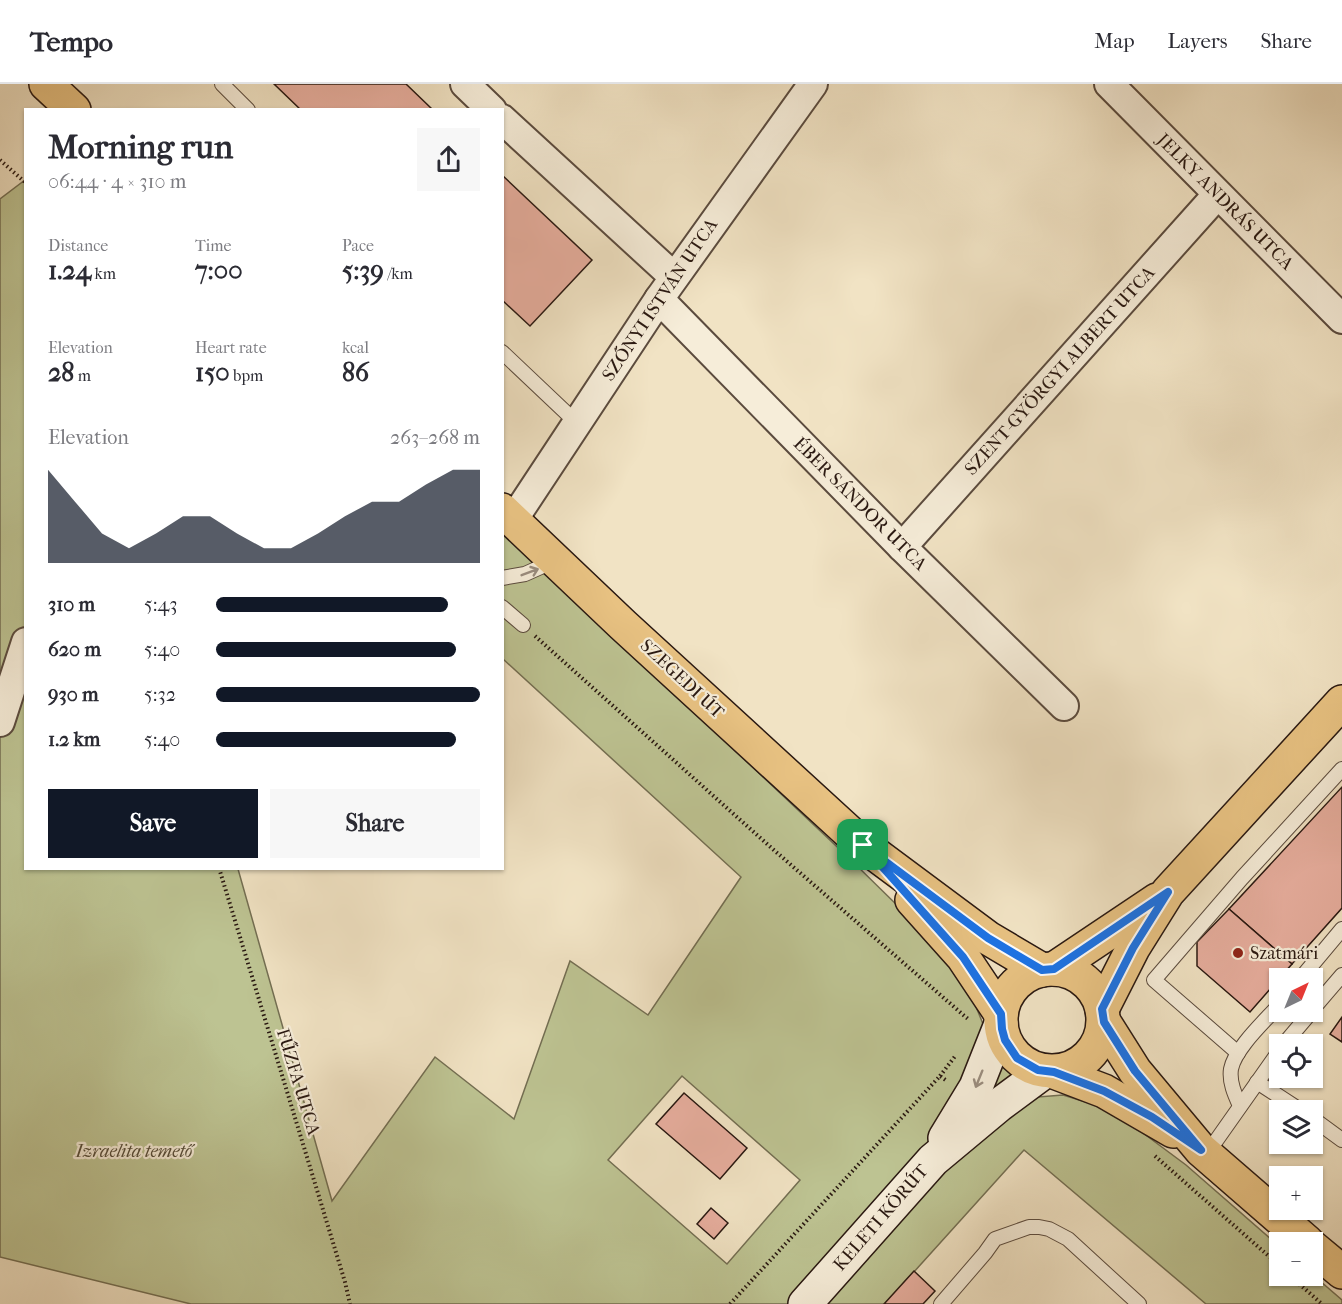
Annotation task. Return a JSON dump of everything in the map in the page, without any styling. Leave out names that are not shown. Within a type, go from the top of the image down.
[{"type":"main road","points":[[46,84],[72,108]]},
{"type":"main road","name":"SZEGEDI ÚT","points":[[508,515],[863,845]]},
{"type":"main road","points":[[933,1160],[1049,1071],[1075,1067],[1085,1060],[1100,1039],[1103,1015],[1133,948],[1168,892],[1342,702]]},
{"type":"main road","points":[[863,845],[988,938],[1048,970],[1071,973],[1083,980],[1095,992],[1103,1015],[1135,1071],[1203,1152]]},
{"type":"main road","points":[[863,845],[963,957],[1001,1019],[1005,1040],[1017,1058],[1032,1068],[1049,1071],[1104,1091],[1152,1117],[1203,1152],[1295,1232]]},
{"type":"main road","points":[[933,1160],[976,1087],[1001,1019],[1004,1001],[1012,988],[1021,980],[1048,970],[1168,892]]},
{"type":"main road","name":"KELETI KÖRÚT","points":[[805,1304],[933,1160]]},
{"type":"main road","points":[[1323,1256],[1342,1272]]},
{"type":"street","points":[[465,84],[490,108]]},
{"type":"street","name":"SZŐNYI ISTVÁN UTCA","points":[[508,515],[577,423],[667,288],[813,84]]},
{"type":"street","name":"JELKY ANDRÁS UTCA","points":[[1109,84],[1342,320]]},
{"type":"street","name":"ÉBER SÁNDOR UTCA","points":[[504,121],[667,288],[902,547],[1064,706]]},
{"type":"street","name":"SZENT-GYÖRGYI ALBERT UTCA","points":[[902,547],[1218,195]]},
{"type":"street","points":[[0,722],[24,648]]},
{"type":"lane","points":[[222,84],[246,108]]},
{"type":"lane","points":[[504,354],[577,423]]},
{"type":"lane","points":[[504,578],[525,574],[555,561]]},
{"type":"lane","points":[[504,609],[523,625]]},
{"type":"lane","points":[[1238,1053],[1154,980],[1242,878],[1342,769]]},
{"type":"lane","points":[[1309,968],[1342,929]]},
{"type":"lane","points":[[1323,998],[1342,975]]},
{"type":"lane","points":[[1240,1106],[1231,1081],[1231,1069],[1238,1053],[1269,1017]]},
{"type":"lane","points":[[1292,1034],[1303,1022]]},
{"type":"lane","points":[[1203,1152],[1269,1065]]},
{"type":"lane","points":[[1257,1082],[1285,1100]]},
{"type":"lane","points":[[1323,1126],[1342,1140]]},
{"type":"lane","points":[[941,1304],[995,1239],[1029,1227],[1039,1227],[1049,1228],[1068,1239],[1139,1304]]},
{"type":"path","points":[[0,160],[24,181]]},
{"type":"path","points":[[523,625],[774,851],[943,998]]},
{"type":"path","name":"FŰZFA UTCA","points":[[220,870],[350,1304]]},
{"type":"path","points":[[730,1304],[940,1076],[950,1083]]},
{"type":"path","points":[[1148,1150],[1269,1256]]},
{"type":"path","points":[[1302,1286],[1322,1304]]},
{"type":"green space","name":"Izraelita temető","points":[[24,181],[24,870],[238,870],[332,1201],[435,1057],[514,1119],[570,961],[648,1015],[741,877],[504,660],[504,532],[851,860],[960,967],[983,1024],[982,1047],[1038,1097],[1063,1095],[1112,1110],[1186,1165],[1269,1237],[1269,1286],[1323,1286],[1323,1284],[1342,1300],[1342,1304],[1206,1304],[1024,1150],[885,1304],[191,1304],[0,1257],[0,199]],"holes":[[[682,1076],[800,1180],[727,1264],[608,1160]]]},
{"type":"building","points":[[274,84],[406,84],[431,108],[299,108]]},
{"type":"building","points":[[504,177],[592,260],[530,326],[504,302]]},
{"type":"building","points":[[1342,787],[1342,908],[1292,964],[1229,909]]},
{"type":"building","name":"Szatmári","points":[[1229,909],[1292,964],[1288,968],[1269,968],[1269,990],[1250,1012],[1197,966],[1197,942]]},
{"type":"building","points":[[1342,1017],[1342,1042],[1330,1034]]},
{"type":"building","points":[[684,1093],[747,1148],[720,1179],[656,1124]]},
{"type":"building","points":[[711,1208],[728,1223],[714,1239],[697,1224]]},
{"type":"building","points":[[914,1271],[935,1291],[923,1304],[884,1304]]},
{"type":"place","name":"Szatmári","points":[[1238,953]]},
{"type":"route","points":[[863,845],[988,938],[1042,970],[1054,969],[1105,937],[1168,892],[1133,948],[1102,1009],[1104,1022],[1135,1071],[1201,1150],[1152,1117],[1104,1091],[1054,1072],[1038,1070],[1017,1058],[1005,1040],[1001,1014],[963,957],[863,845]]}]
